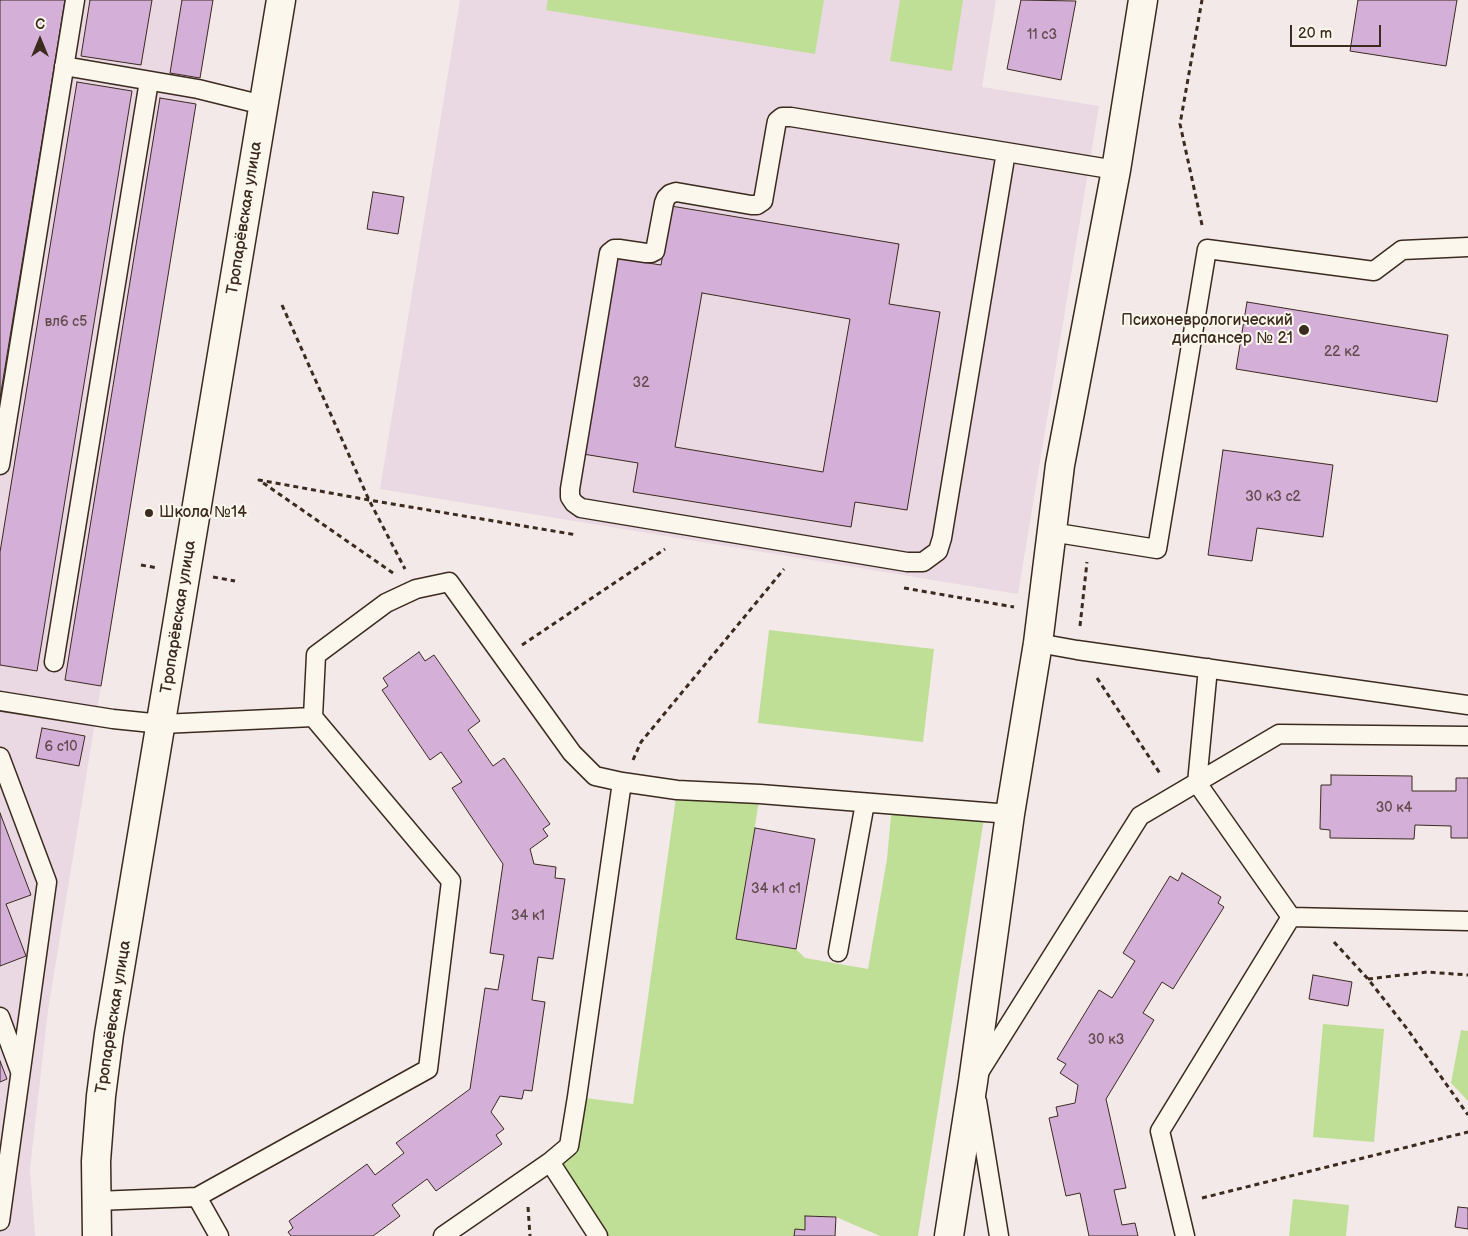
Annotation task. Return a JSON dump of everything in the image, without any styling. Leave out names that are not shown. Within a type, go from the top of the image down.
[{"type":"street","name":"Тропарёвская улица","points":[[97,1236],[96,1160],[101,1096],[109,1034],[281,0]]},
{"type":"street","points":[[949,1236],[974,1082],[1010,814],[1038,638],[1060,465],[1116,170],[1143,0]]},
{"type":"lane","points":[[0,464],[74,0]]},
{"type":"lane","points":[[64,66],[217,93],[263,105]]},
{"type":"lane","points":[[54,662],[150,81]]},
{"type":"lane","points":[[1006,152],[942,538],[938,551],[923,562],[907,562],[581,508],[574,503],[570,497],[570,489],[609,253],[614,249],[646,253],[655,251],[664,203],[670,194],[676,192],[751,205],[757,205],[763,201],[777,121],[782,117],[791,117],[1006,152],[1116,170]]},
{"type":"lane","points":[[1051,532],[1158,549],[1207,249],[1374,271],[1402,250],[1468,247]]},
{"type":"lane","points":[[96,1200],[197,1198],[428,1069],[452,881],[313,716],[316,655],[386,603],[416,589],[449,582],[572,753],[595,776],[677,790],[1010,814]]},
{"type":"lane","points":[[1038,638],[1077,650],[1468,705]]},
{"type":"lane","points":[[1208,668],[1197,783],[1291,917]]},
{"type":"lane","points":[[0,701],[162,724],[313,716]]},
{"type":"lane","points":[[999,1236],[974,1082],[1140,816],[1279,734],[1468,736]]},
{"type":"lane","points":[[0,757],[47,882],[0,1221]]},
{"type":"lane","points":[[443,1236],[550,1162],[569,1146],[622,782]]},
{"type":"lane","points":[[838,952],[865,803]]},
{"type":"lane","points":[[1291,917],[1468,921]]},
{"type":"lane","points":[[1185,1236],[1160,1131],[1291,917]]},
{"type":"lane","points":[[0,1017],[21,1074]]},
{"type":"lane","points":[[550,1162],[598,1236]]},
{"type":"lane","points":[[197,1198],[219,1236]]},
{"type":"path","points":[[1202,0],[1180,124],[1207,249]]},
{"type":"path","points":[[282,305],[369,500],[416,589]]},
{"type":"path","points":[[416,589],[259,480],[586,536]]},
{"type":"path","points":[[655,547],[674,550]]},
{"type":"path","points":[[504,658],[665,549]]},
{"type":"path","points":[[775,567],[793,570]]},
{"type":"path","points":[[622,782],[641,742],[784,569]]},
{"type":"path","points":[[898,587],[1013,606],[1038,638]]},
{"type":"path","points":[[1077,650],[1175,796]]},
{"type":"path","points":[[1312,918],[1368,979],[1408,1030],[1468,1115]]},
{"type":"path","points":[[1368,979],[1427,972],[1468,975]]},
{"type":"path","points":[[1177,1204],[1468,1132]]},
{"type":"shaded area","points":[[0,0],[213,0],[48,1010],[30,1169],[35,1236],[0,1236]]},
{"type":"shaded area","points":[[460,0],[996,0],[982,87],[1099,106],[1018,594],[380,489]]},
{"type":"green space","points":[[548,0],[824,0],[815,54],[546,10]]},
{"type":"green space","points":[[900,0],[963,0],[952,71],[890,61]]},
{"type":"green space","points":[[769,630],[934,649],[923,742],[758,723]]},
{"type":"green space","points":[[677,790],[760,794],[737,939],[796,949],[805,958],[868,969],[887,859],[892,805],[985,812],[918,1236],[880,1236],[836,1217],[806,1216],[805,1230],[795,1229],[794,1236],[598,1236],[550,1162],[569,1146],[577,1097],[633,1104]]},
{"type":"green space","points":[[1323,1024],[1384,1029],[1374,1142],[1313,1137]]},
{"type":"green space","points":[[1461,1030],[1468,1031],[1468,1101],[1451,1083]]},
{"type":"green space","points":[[1293,1199],[1349,1205],[1346,1236],[1289,1236]]},
{"type":"building","points":[[0,0],[65,0],[0,398]]},
{"type":"building","points":[[90,0],[152,0],[141,65],[81,56]]},
{"type":"building","points":[[182,0],[213,0],[200,78],[170,73]]},
{"type":"building","points":[[1021,0],[1076,1],[1061,80],[1007,69]]},
{"type":"building","points":[[1358,0],[1457,0],[1446,66],[1350,51]]},
{"type":"building","points":[[77,82],[132,91],[37,671],[0,665],[0,552]]},
{"type":"building","points":[[160,98],[196,104],[101,686],[65,680]]},
{"type":"building","points":[[373,192],[404,197],[398,234],[367,229]]},
{"type":"building","points":[[671,206],[899,244],[889,304],[940,312],[907,510],[855,502],[851,527],[633,492],[638,463],[583,454],[616,258],[661,265]],"holes":[[[702,293],[850,319],[823,472],[675,447]]]},
{"type":"building","points":[[1247,302],[1448,335],[1437,402],[1236,369]]},
{"type":"building","points":[[1223,450],[1333,465],[1323,537],[1257,528],[1252,561],[1208,555]]},
{"type":"building","points":[[419,652],[425,661],[434,655],[480,721],[468,730],[493,766],[504,758],[550,824],[543,829],[548,836],[530,849],[534,864],[556,867],[555,878],[565,879],[553,959],[538,957],[532,1000],[545,1002],[532,1091],[524,1090],[522,1099],[500,1096],[491,1112],[504,1129],[496,1135],[502,1144],[436,1191],[427,1179],[392,1205],[400,1216],[373,1236],[291,1236],[288,1232],[293,1228],[289,1221],[367,1164],[375,1175],[404,1153],[396,1143],[470,1089],[485,988],[498,990],[504,955],[490,953],[503,864],[452,788],[462,782],[441,752],[430,760],[382,690],[388,686],[383,678]]},
{"type":"building","points":[[42,728],[85,736],[79,766],[36,758]]},
{"type":"building","points":[[1331,775],[1412,776],[1412,791],[1456,791],[1456,778],[1468,778],[1468,838],[1451,838],[1451,826],[1415,825],[1414,839],[1330,838],[1330,830],[1320,829],[1321,785],[1331,785]]},
{"type":"building","points":[[0,813],[31,895],[6,904],[26,956],[0,966]]},
{"type":"building","points":[[755,828],[815,839],[796,949],[736,939]]},
{"type":"building","points":[[1182,873],[1221,897],[1218,903],[1224,907],[1173,989],[1162,982],[1143,1013],[1154,1020],[1106,1099],[1126,1188],[1114,1190],[1122,1225],[1135,1223],[1138,1236],[1089,1236],[1080,1193],[1066,1196],[1049,1118],[1058,1116],[1056,1107],[1075,1103],[1078,1085],[1060,1073],[1066,1064],[1057,1059],[1099,990],[1112,998],[1135,961],[1123,953],[1170,876],[1178,881]]},
{"type":"building","points":[[1313,975],[1352,982],[1348,1006],[1309,999]]},
{"type":"building","points":[[0,1061],[7,1079],[0,1082]]},
{"type":"building","points":[[1458,1207],[1468,1208],[1468,1229],[1455,1227]]},
{"type":"building","points":[[805,1216],[836,1217],[835,1236],[794,1236],[795,1229],[805,1230]]},
{"type":"place","name":"Психоневрологический диспансер № 21","points":[[1304,330]]},
{"type":"place","name":"Школа №14","points":[[149,513]]}]
